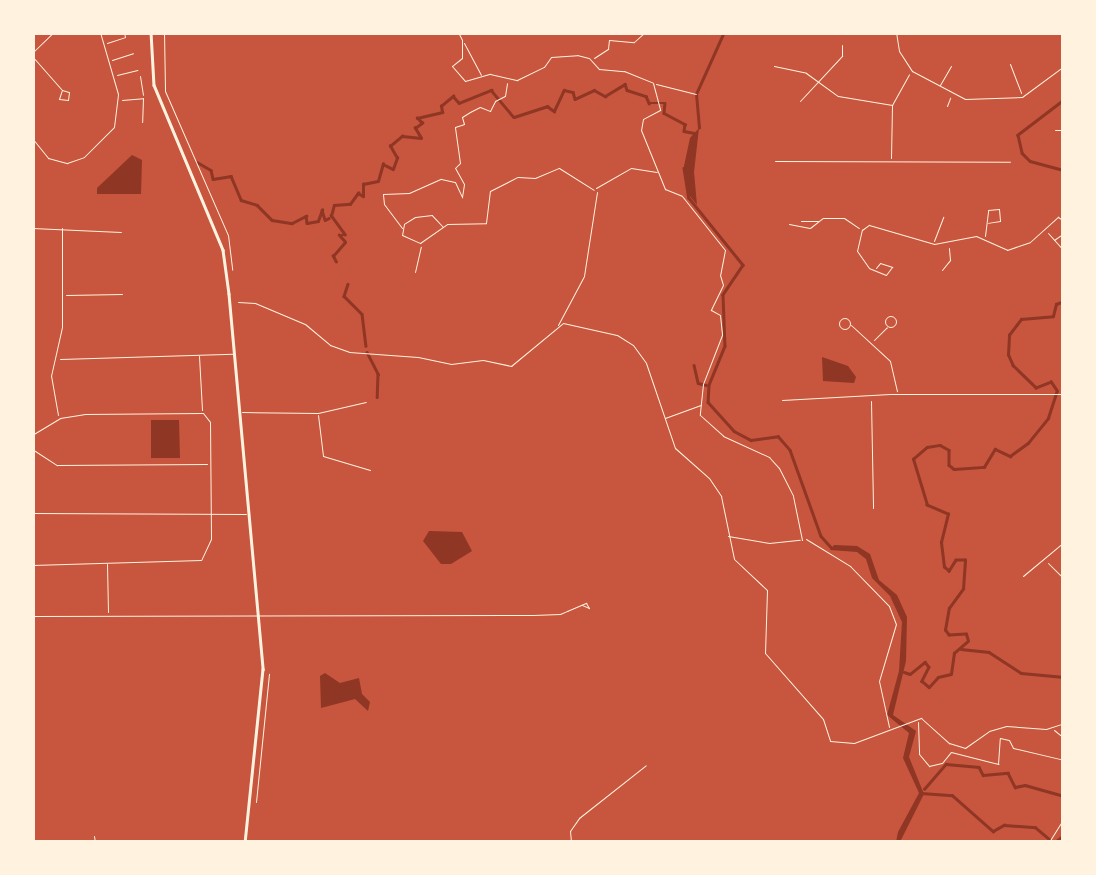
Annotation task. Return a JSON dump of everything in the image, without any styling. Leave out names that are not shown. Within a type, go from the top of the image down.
[{"type":"street","points":[[54,32],[32,54],[62,90]]},
{"type":"street","points":[[32,138],[52,161],[76,161],[114,127],[118,94],[100,32]]},
{"type":"street","points":[[104,44],[125,36],[124,32]]},
{"type":"street","points":[[151,32],[154,84],[223,250],[263,696],[245,842]]},
{"type":"street","points":[[896,32],[900,52],[912,72],[951,94],[975,100],[1022,96],[1064,66]]},
{"type":"street","points":[[800,101],[842,56],[842,45]]},
{"type":"street","points":[[109,61],[133,53]]},
{"type":"street","points":[[1010,64],[1022,96]]},
{"type":"street","points":[[774,66],[806,73],[852,100],[892,105]]},
{"type":"street","points":[[938,88],[951,66]]},
{"type":"street","points":[[114,76],[137,70]]},
{"type":"street","points":[[891,161],[892,105],[912,72]]},
{"type":"street","points":[[140,76],[142,122]]},
{"type":"street","points":[[947,106],[951,94]]},
{"type":"street","points":[[118,100],[143,98]]},
{"type":"street","points":[[1055,130],[1064,130]]},
{"type":"street","points":[[776,161],[1010,162]]},
{"type":"street","points":[[934,244],[942,217]]},
{"type":"street","points":[[800,224],[804,219],[820,222],[844,218],[862,230],[878,226],[934,244],[969,237],[1007,250],[1046,230],[1058,217],[1064,221]]},
{"type":"street","points":[[789,224],[810,228],[820,222]]},
{"type":"street","points":[[984,240],[988,223]]},
{"type":"street","points":[[32,228],[121,232]]},
{"type":"street","points":[[60,418],[51,390],[62,295],[62,228]]},
{"type":"street","points":[[862,230],[858,258],[863,265],[876,268]]},
{"type":"street","points":[[1046,230],[1064,252]]},
{"type":"street","points":[[1054,240],[1064,233]]},
{"type":"street","points":[[942,270],[950,260],[949,244]]},
{"type":"street","points":[[62,295],[122,294]]},
{"type":"street","points":[[850,325],[872,342],[893,367],[897,394]]},
{"type":"street","points":[[872,342],[887,326]]},
{"type":"street","points":[[56,359],[233,354]]},
{"type":"street","points":[[198,355],[203,413]]},
{"type":"street","points":[[782,400],[897,394],[1064,394]]},
{"type":"street","points":[[872,398],[873,508]]},
{"type":"street","points":[[239,412],[318,413],[366,402]]},
{"type":"street","points":[[32,434],[60,418],[203,413],[209,417],[211,539],[201,560],[32,565]]},
{"type":"street","points":[[318,413],[323,456],[370,470]]},
{"type":"street","points":[[32,449],[57,465],[210,464]]},
{"type":"street","points":[[32,513],[249,514]]},
{"type":"street","points":[[1023,576],[1046,561],[1064,542]]},
{"type":"street","points":[[1046,561],[1061,576]]},
{"type":"street","points":[[107,564],[108,616]]},
{"type":"street","points":[[32,616],[560,614],[582,604]]},
{"type":"street","points":[[571,842],[573,824],[646,765]]},
{"type":"street","points":[[94,836],[95,842]]},
{"type":"path","points":[[458,32],[482,76]]},
{"type":"path","points":[[462,40],[462,58],[452,66],[465,80],[492,74],[508,80],[524,78],[544,68],[548,59],[590,59],[608,48],[609,40],[634,42],[645,32]]},
{"type":"path","points":[[590,59],[599,69],[624,71],[696,94]]},
{"type":"path","points":[[420,244],[404,238],[402,228],[384,204],[383,194],[409,193],[450,180],[462,196],[464,184],[454,168],[460,163],[455,127],[464,124],[462,117],[470,112],[480,108],[490,112],[496,101],[505,96],[508,80]]},
{"type":"path","points":[[653,83],[660,110],[644,119],[642,130],[667,192],[682,196],[725,250],[720,276],[723,285],[710,310],[720,315],[722,335],[702,384],[700,415],[732,442],[769,457],[779,468],[793,496],[802,540]]},
{"type":"path","points":[[236,300],[260,305],[309,326],[330,346],[366,356],[418,357],[451,364],[488,360],[511,366],[558,325],[584,276],[584,249],[598,197],[594,190],[560,168],[535,178],[518,177],[490,192],[486,223],[443,227],[420,244],[416,272]]},
{"type":"path","points":[[594,190],[631,168],[659,172]]},
{"type":"path","points":[[402,228],[410,219],[428,215],[439,219],[443,227]]},
{"type":"path","points":[[236,310],[241,302]]},
{"type":"path","points":[[558,325],[592,326],[633,345],[654,380],[663,418],[678,452],[709,478],[721,496],[738,564],[768,590],[765,653],[823,719],[830,741],[850,744],[916,719],[924,720],[949,743],[965,748],[989,731],[1006,726],[1051,728],[1064,723]]},
{"type":"path","points":[[663,418],[703,404]]},
{"type":"path","points":[[728,536],[769,543],[809,539],[850,566],[890,606],[896,624],[879,684],[890,730]]},
{"type":"path","points":[[916,719],[918,754],[929,766],[942,763],[952,752],[998,764],[1000,738],[1008,740],[1012,748],[1064,760]]},
{"type":"path","points":[[1051,728],[1064,738]]},
{"type":"path","points":[[1050,841],[1064,818]]},
{"type":"shaded area","points":[[699,128],[694,172],[697,205],[689,195],[684,166],[690,138]]},
{"type":"shaded area","points":[[132,155],[142,160],[141,194],[97,194],[97,188]]},
{"type":"shaded area","points":[[822,357],[848,366],[856,377],[854,383],[823,381]]},
{"type":"shaded area","points":[[151,420],[179,420],[180,458],[151,458]]},
{"type":"shaded area","points":[[429,531],[462,532],[472,551],[451,564],[441,564],[423,541]]},
{"type":"shaded area","points":[[834,545],[857,546],[870,554],[879,580],[897,595],[907,617],[906,661],[893,715],[916,731],[909,757],[924,794],[900,842],[896,842],[898,832],[919,793],[903,758],[909,733],[887,715],[899,671],[902,622],[890,596],[872,578],[866,559],[857,552],[830,550]]},
{"type":"shaded area","points":[[325,673],[340,683],[359,678],[362,694],[370,702],[368,711],[355,699],[321,708],[320,676]]},
{"type":"waterway","points":[[699,128],[696,94],[724,32]]},
{"type":"waterway","points":[[336,262],[333,256],[345,242],[339,235],[345,235],[331,216],[334,205],[350,204],[358,193],[363,196],[363,184],[378,181],[383,164],[393,169],[397,158],[390,146],[402,136],[421,138],[415,128],[422,123],[417,118],[442,112],[441,106],[453,96],[459,103],[491,90],[514,117],[547,106],[554,111],[564,90],[573,92],[575,99],[594,90],[605,96],[625,84],[627,90],[646,96],[649,103],[665,103],[664,113],[685,124],[684,131],[694,133]]},
{"type":"waterway","points":[[1064,100],[1018,135],[1022,153],[1030,161],[1064,170]]},
{"type":"waterway","points":[[197,162],[211,170],[213,179],[231,176],[241,200],[257,205],[272,220],[292,223],[306,216],[307,223],[318,221],[322,210],[325,220],[329,218]]},
{"type":"waterway","points":[[684,168],[689,198],[743,265],[723,295],[725,346],[709,385],[708,402],[734,431],[751,440],[778,436],[790,450],[821,536],[831,547]]},
{"type":"waterway","points":[[348,284],[344,296],[362,314],[366,346]]},
{"type":"waterway","points":[[904,672],[910,674],[925,662],[929,667],[922,681],[929,687],[938,677],[951,674],[954,653],[968,641],[966,634],[949,635],[945,630],[949,608],[963,589],[965,560],[956,560],[949,571],[944,567],[941,542],[948,514],[927,505],[913,459],[927,447],[940,445],[949,450],[949,465],[954,469],[984,467],[995,449],[1010,456],[1028,443],[1048,418],[1057,391],[1051,382],[1036,388],[1013,366],[1008,355],[1009,335],[1021,319],[1053,316],[1056,304],[1064,301]]},
{"type":"waterway","points":[[367,352],[378,374],[377,397]]},
{"type":"waterway","points":[[694,365],[698,383],[706,385]]},
{"type":"waterway","points":[[961,649],[989,652],[1021,673],[1064,677]]},
{"type":"waterway","points":[[924,789],[946,764],[979,767],[983,775],[1008,773],[1015,787],[1025,785],[1064,796]]},
{"type":"waterway","points":[[921,793],[952,795],[993,831],[1004,825],[1035,827],[1053,842]]},
{"type":"waterway","points":[[1055,842],[1064,835]]}]
